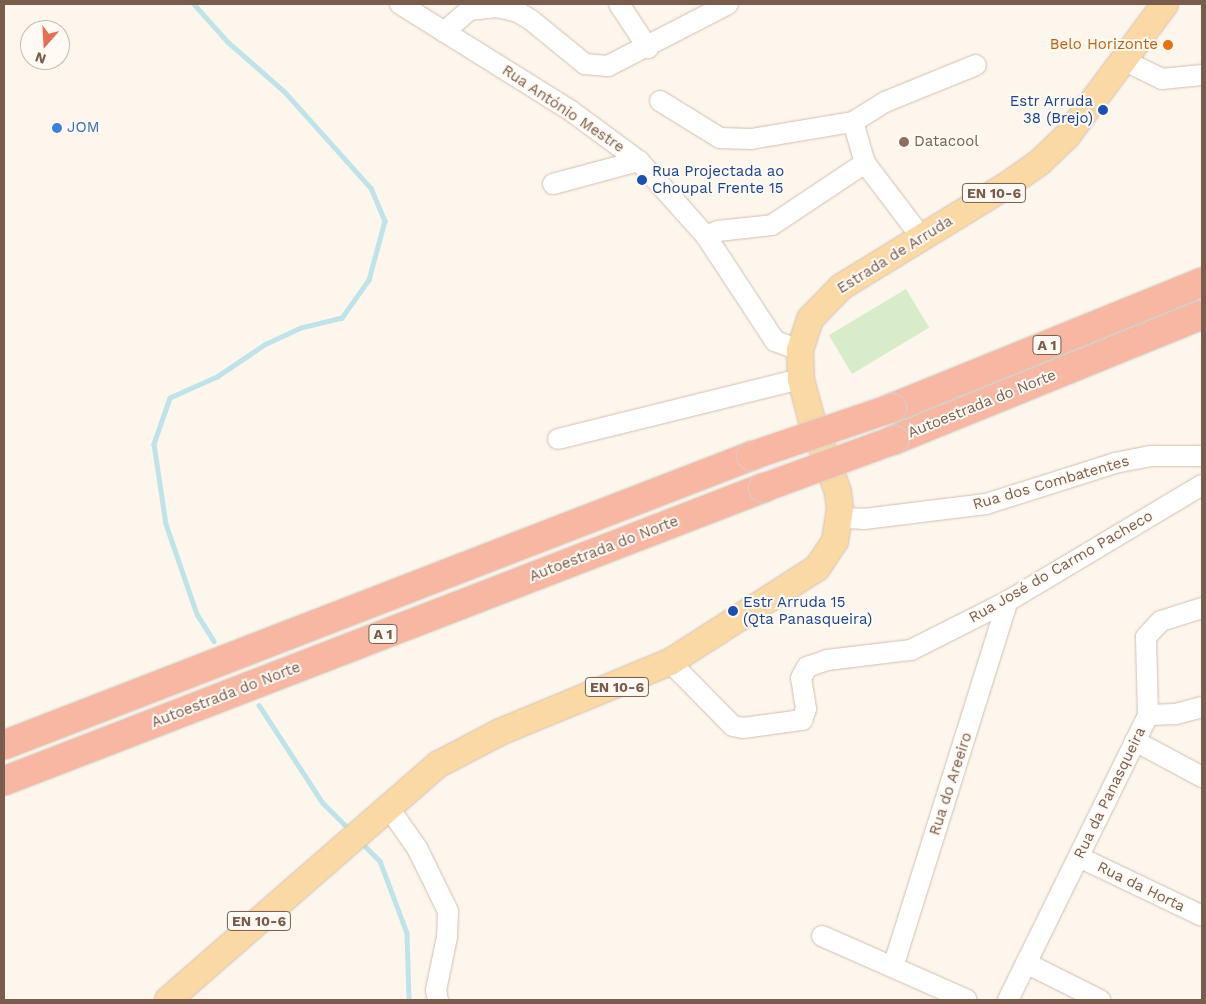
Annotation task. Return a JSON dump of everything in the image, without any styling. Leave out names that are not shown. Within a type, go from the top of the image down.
[{"type":"highway","name":"Autoestrada do Norte","points":[[4,745],[751,456],[892,408],[1202,282]]},
{"type":"highway","name":"Autoestrada do Norte","points":[[4,781],[763,488],[894,440],[1202,315]]},
{"type":"main road","name":"Estrada de Arruda","points":[[841,518],[838,492],[811,417],[801,379],[800,350],[810,319],[829,297],[1040,162],[1067,136],[1165,4]]},
{"type":"main road","name":"EN 10-6","points":[[168,1000],[430,771],[468,747],[670,662],[817,568],[835,541],[841,518]]},
{"type":"street","name":"Rua António Mestre","points":[[400,4],[571,111],[639,161],[706,236],[770,334],[782,345],[800,350]]},
{"type":"street","points":[[619,4],[648,48]]},
{"type":"street","points":[[444,32],[469,10],[480,7],[519,8],[585,64],[608,66],[648,48],[728,4]]},
{"type":"street","points":[[1123,60],[1162,79],[1202,74]]},
{"type":"street","points":[[660,101],[727,140],[852,122],[884,102],[976,65]]},
{"type":"street","points":[[852,122],[865,163],[922,238]]},
{"type":"street","points":[[553,184],[639,161]]},
{"type":"street","points":[[706,236],[718,231],[772,226],[865,163]]},
{"type":"street","points":[[558,439],[801,379]]},
{"type":"street","name":"Rua dos Combatentes","points":[[841,518],[904,516],[986,504],[1115,463],[1151,456],[1202,458]]},
{"type":"street","name":"Rua José do Carmo Pacheco","points":[[670,662],[733,726],[794,722],[806,715],[800,684],[807,668],[827,660],[911,650],[1008,601],[1202,485]]},
{"type":"street","name":"Rua do Areeiro","points":[[893,967],[1008,601]]},
{"type":"street","name":"Rua da Panasqueira","points":[[1008,1000],[1148,715],[1144,648],[1148,632],[1161,621],[1202,608]]},
{"type":"street","points":[[1148,715],[1176,714],[1202,707]]},
{"type":"street","points":[[1135,741],[1202,777]]},
{"type":"street","points":[[389,808],[417,848],[448,911],[447,937],[436,990],[438,1000]]},
{"type":"street","name":"Rua da Horta","points":[[1079,857],[1202,916]]},
{"type":"street","points":[[822,936],[967,1000]]},
{"type":"street","points":[[1026,963],[1100,1000]]},
{"type":"green space","points":[[906,289],[929,328],[852,374],[829,335]]},
{"type":"waterway","points":[[194,4],[228,42],[284,91],[371,188],[385,221],[369,280],[342,318],[301,328],[266,344],[217,377],[170,398],[154,444],[166,524],[197,614],[214,641]]},
{"type":"waterway","points":[[259,705],[323,803],[351,831]]},
{"type":"waterway","points":[[361,842],[380,861],[407,933],[409,1000]]},
{"type":"place","name":"Belo Horizonte","points":[[1168,45]]},
{"type":"place","name":"Estr Arruda 38 (Brejo)","points":[[1103,110]]},
{"type":"place","name":"JOM","points":[[57,128]]},
{"type":"place","name":"Datacool","points":[[904,142]]},
{"type":"place","name":"Rua Projectada ao Choupal Frente 15","points":[[642,180]]},
{"type":"place","name":"Estr Arruda 15 (Qta Panasqueira)","points":[[733,611]]}]
